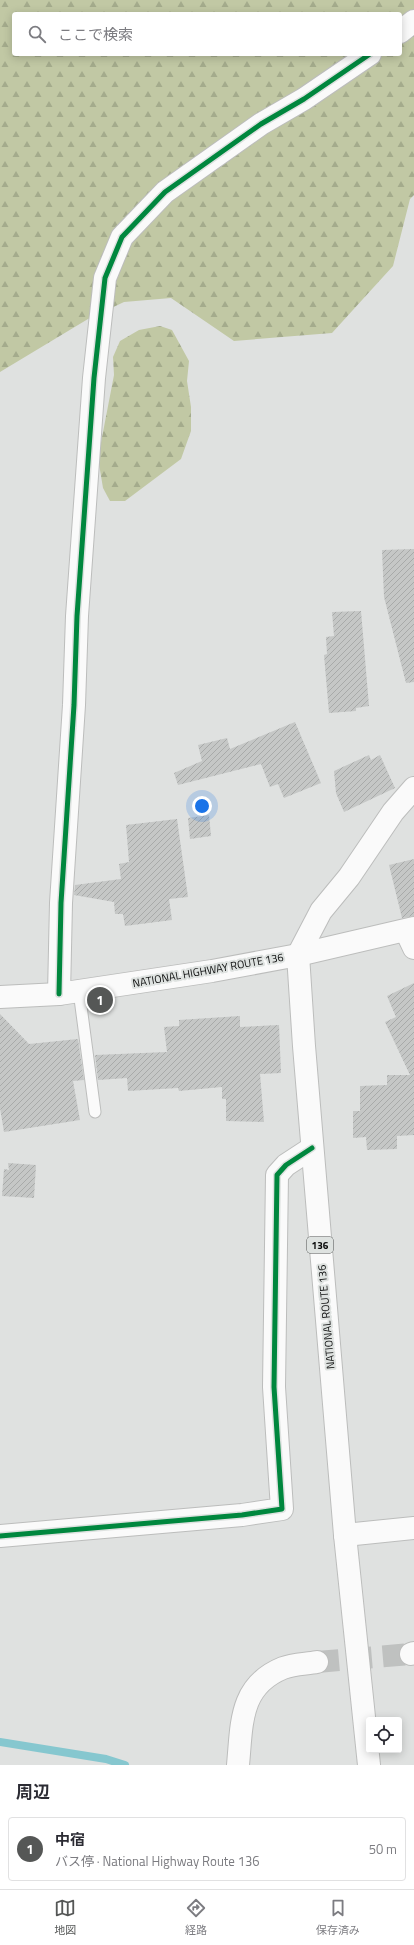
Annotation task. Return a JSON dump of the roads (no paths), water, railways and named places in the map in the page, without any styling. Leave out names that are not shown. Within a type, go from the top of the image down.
[{"type":"main road","points":[[402,30],[414,21]]},
{"type":"main road","points":[[69,992],[61,903],[74,705],[77,616],[94,378],[105,278],[122,237],[165,192],[262,124],[304,99],[367,56]]},
{"type":"main road","points":[[298,955],[320,911],[349,877],[393,812],[414,788]]},
{"type":"main road","name":"NATIONAL HIGHWAY ROUTE 136","points":[[0,997],[69,992],[212,971],[411,936]]},
{"type":"main road","name":"NATIONAL ROUTE 136","points":[[298,955],[312,1148],[345,1535],[369,1765]]},
{"type":"main road","points":[[0,1536],[242,1515],[282,1509],[274,1386],[277,1175],[286,1164],[312,1148]]},
{"type":"main road","points":[[345,1535],[414,1528]]},
{"type":"main road","points":[[238,1765],[244,1712],[248,1699],[256,1685],[268,1676],[284,1668],[317,1662]]},
{"type":"lane","points":[[69,992],[95,1112]]},
{"type":"waterway","points":[[0,1742],[106,1759],[125,1765]]},
{"type":"tunnel","points":[[317,1662],[411,1654]]},
{"type":"place","name":"中宿","points":[[100,1000]]}]
